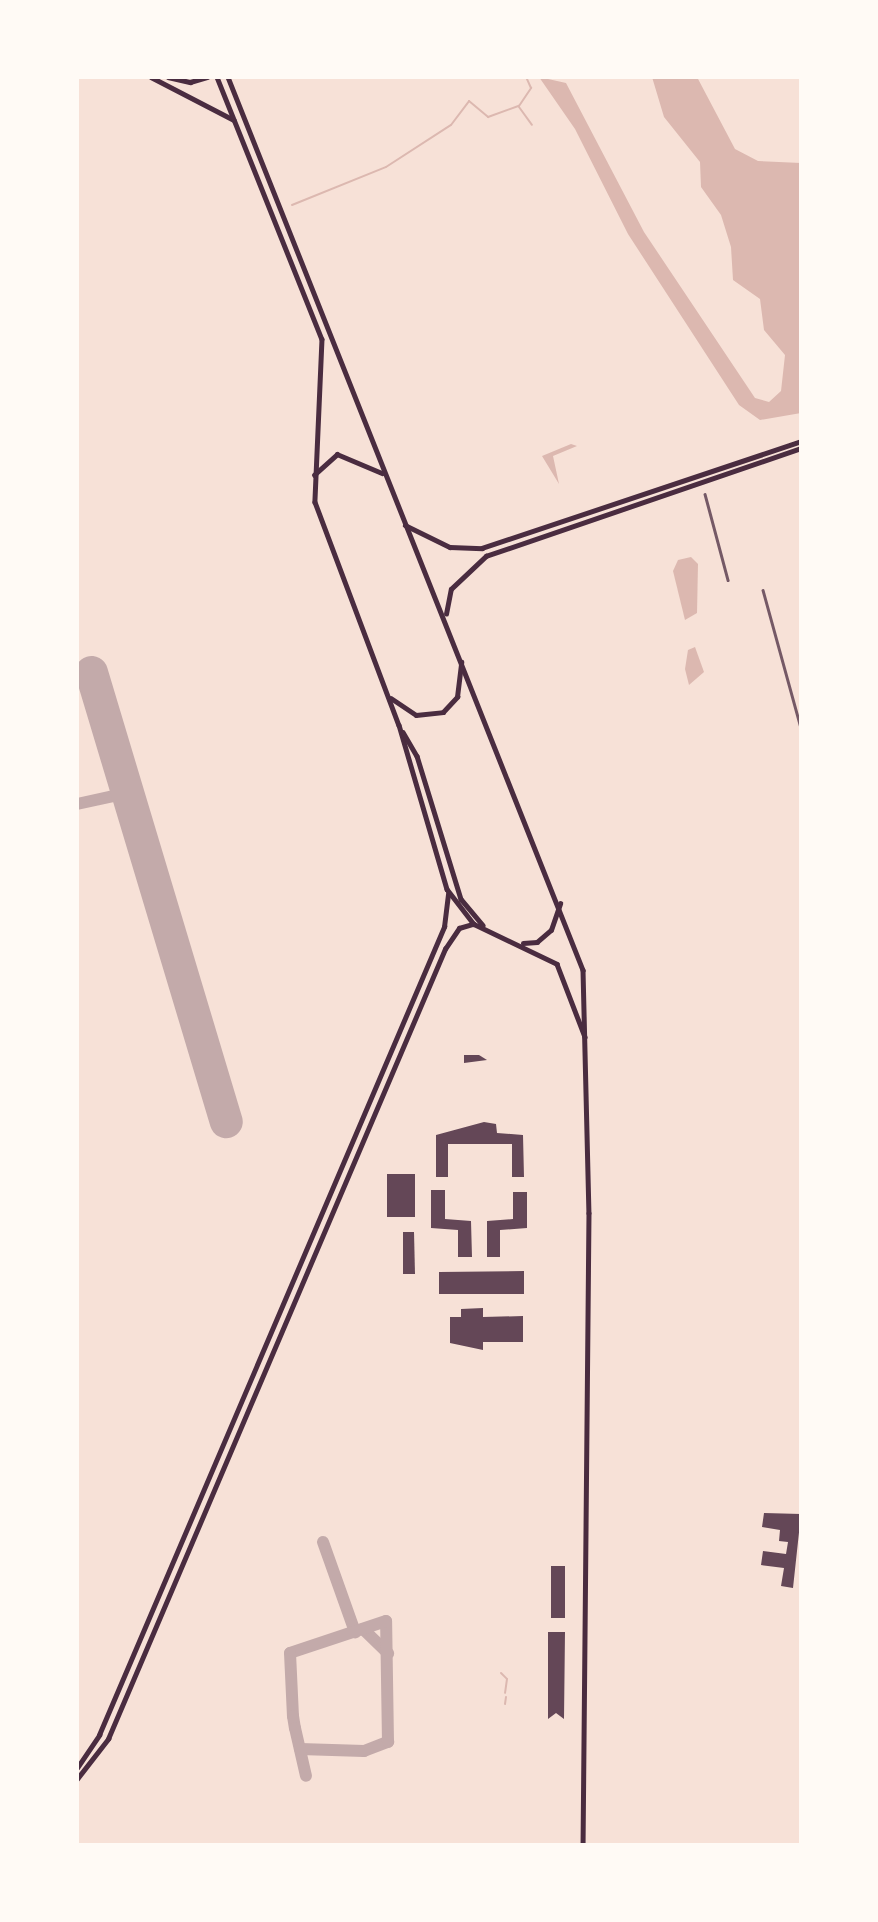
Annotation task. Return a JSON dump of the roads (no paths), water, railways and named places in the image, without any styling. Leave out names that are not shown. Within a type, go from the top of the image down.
[{"type":"main road","points":[[151,77],[234,120]]},
{"type":"main road","points":[[168,77],[190,82],[207,77]]},
{"type":"main road","points":[[77,1768],[95,1744],[447,917],[447,889],[399,725],[321,525],[313,475],[324,372],[321,340],[217,77]]},
{"type":"main road","points":[[228,77],[383,473],[461,654],[560,899],[585,980],[587,1045],[583,1845]]},
{"type":"main road","points":[[404,523],[450,547],[495,544],[801,441]]},
{"type":"main road","points":[[446,619],[451,589],[486,556],[801,448]]},
{"type":"main road","points":[[313,475],[338,454],[383,473]]},
{"type":"main road","points":[[384,688],[404,712],[443,712],[460,690],[461,654]]},
{"type":"main road","points":[[399,725],[416,756],[461,899],[486,928]]},
{"type":"main road","points":[[447,889],[474,924],[519,943],[563,973],[587,1045]]},
{"type":"main road","points":[[519,943],[537,942],[551,930],[560,899]]},
{"type":"main road","points":[[77,1779],[104,1748],[428,987],[454,934],[474,924]]},
{"type":"main road","points":[[419,983],[428,987]]},
{"type":"main road","points":[[388,1056],[397,1059]]},
{"type":"main road","points":[[356,1133],[364,1136]]},
{"type":"main road","points":[[265,1346],[273,1350]]},
{"type":"main road","points":[[195,1510],[204,1513]]},
{"type":"main road","points":[[128,1667],[137,1671]]},
{"type":"street","points":[[705,494],[729,580]]},
{"type":"street","points":[[763,590],[801,728]]},
{"type":"waterway","points":[[292,205],[386,167],[451,125],[469,101],[488,117],[519,106],[531,88],[526,77]]},
{"type":"waterway","points":[[519,107],[532,125]]},
{"type":"waterway","points":[[501,1673],[507,1679],[505,1693]]},
{"type":"waterway","points":[[505,1704],[506,1697]]}]
